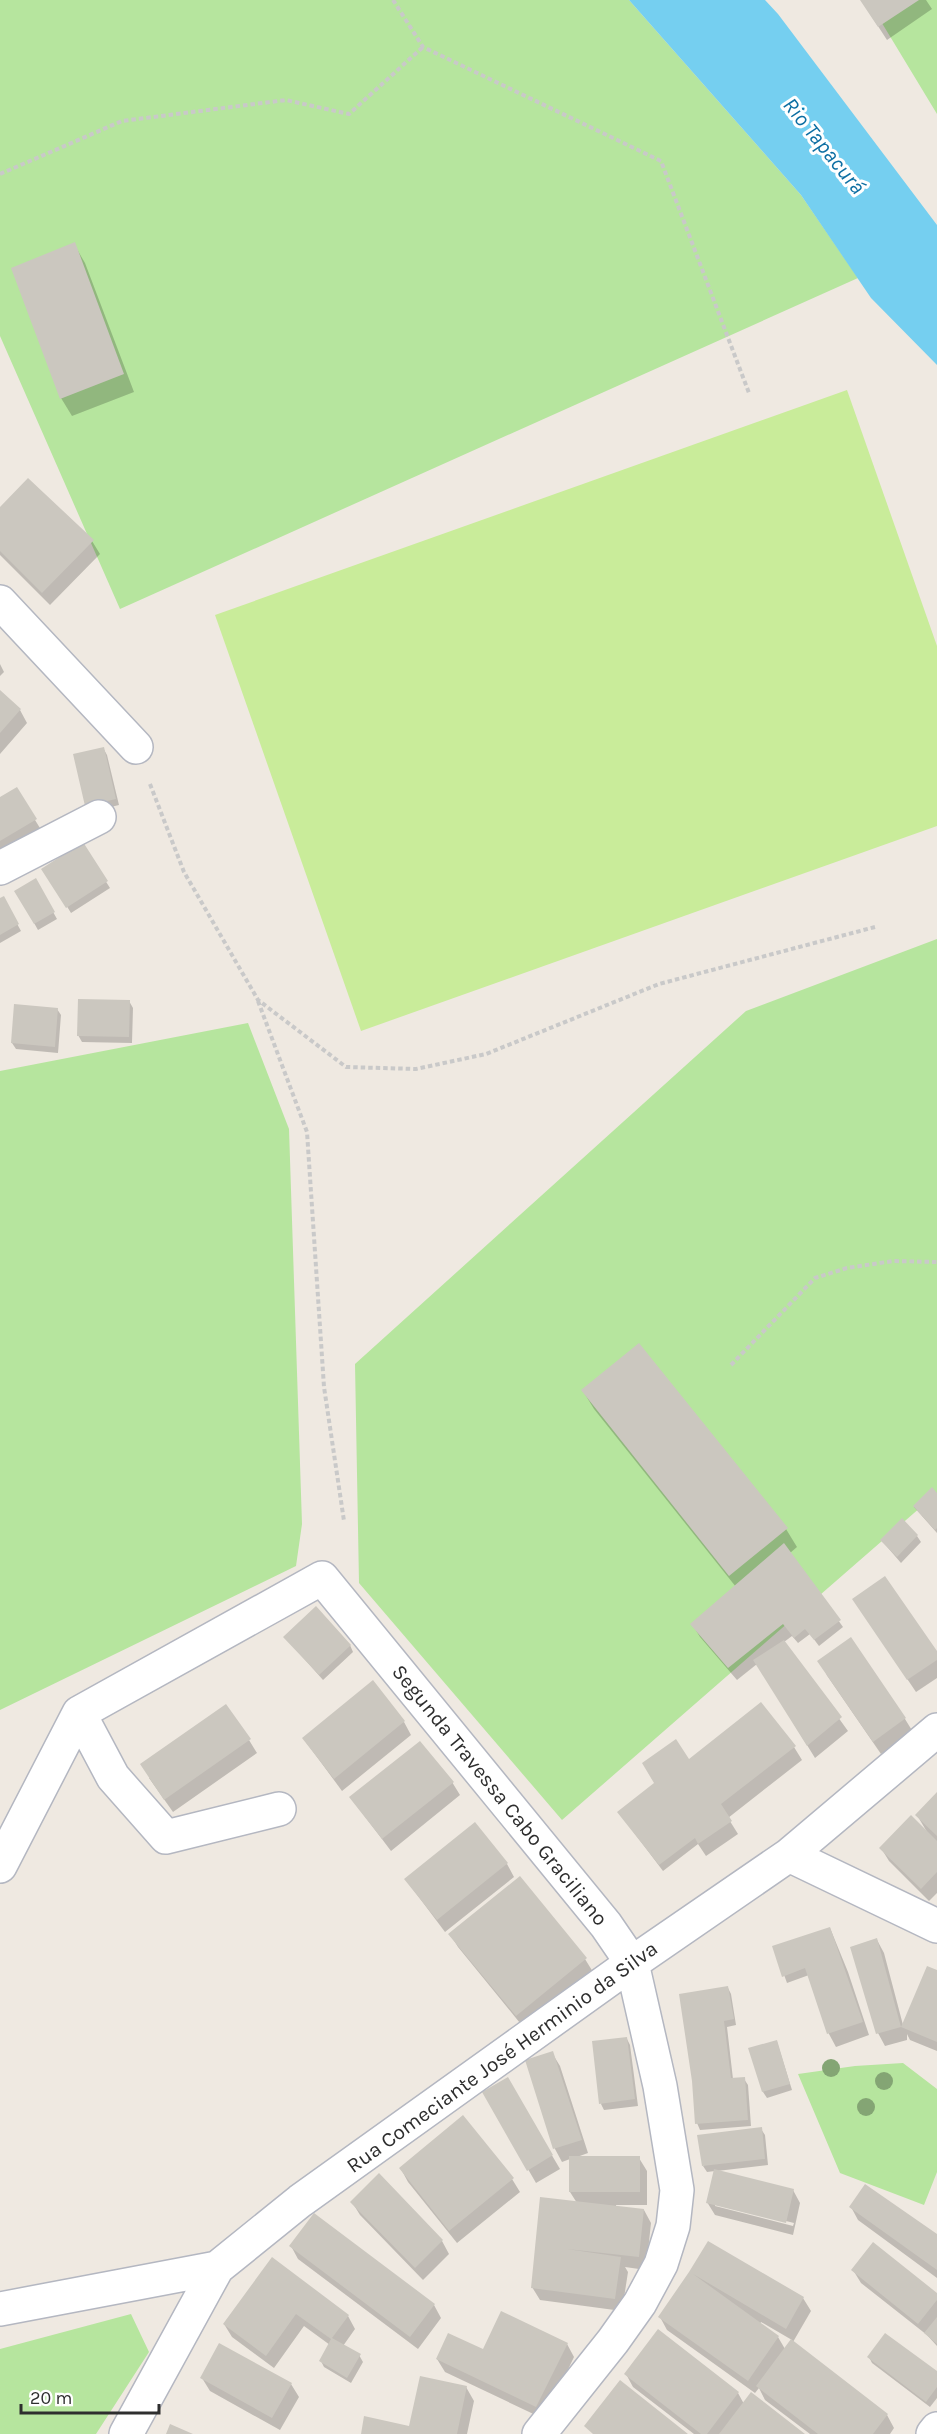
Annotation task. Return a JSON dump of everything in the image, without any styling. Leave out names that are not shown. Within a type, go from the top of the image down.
[{"type":"street","points":[[0,602],[136,747]]},
{"type":"street","points":[[0,868],[99,817]]},
{"type":"street","name":"Segunda Travessa Cabo Graciliano","points":[[79,1713],[322,1578],[606,1925],[632,1963],[660,2086],[677,2190],[673,2226],[661,2264],[640,2303],[613,2341],[539,2434]]},
{"type":"street","points":[[79,1713],[113,1777],[166,1837],[279,1809]]},
{"type":"street","points":[[0,1866],[79,1713]]},
{"type":"street","name":"Rua Comeciante José Herminio da Silva","points":[[126,2434],[218,2268],[300,2201],[632,1963],[789,1855],[937,1730]]},
{"type":"street","points":[[789,1855],[937,1926]]},
{"type":"street","points":[[0,2308],[218,2268]]},
{"type":"street","points":[[933,2434],[937,2429]]},
{"type":"path","points":[[393,0],[423,47],[661,161],[749,393]]},
{"type":"path","points":[[0,174],[122,121],[286,100],[349,114],[423,47]]},
{"type":"path","points":[[136,747],[184,872],[258,1000],[307,1132],[324,1388],[344,1521]]},
{"type":"path","points":[[258,1000],[346,1067],[416,1069],[486,1054],[659,984],[875,927]]},
{"type":"path","points":[[731,1365],[815,1278],[847,1268],[892,1261],[937,1262]]},
{"type":"green space","points":[[0,0],[629,0],[801,195],[858,278],[120,609],[0,336]]},
{"type":"green space","points":[[868,0],[937,0],[937,114]]},
{"type":"green space","points":[[847,390],[937,646],[937,826],[361,1031],[215,615]]},
{"type":"green space","points":[[937,939],[937,1493],[562,1820],[359,1583],[355,1364],[746,1011]]},
{"type":"green space","points":[[248,1023],[289,1129],[302,1524],[296,1566],[0,1710],[0,1071]]},
{"type":"green space","points":[[903,2063],[937,2089],[937,2172],[924,2205],[840,2173],[798,2074],[855,2066]]},
{"type":"green space","points":[[131,2314],[149,2352],[96,2434],[0,2434],[0,2349]]},
{"type":"water","name":"Rio Tapacurá","points":[[629,0],[765,0],[778,14],[937,225],[937,365],[871,298],[801,195]]},
{"type":"building","points":[[860,0],[919,0],[878,27]]},
{"type":"building","points":[[75,242],[124,374],[60,399],[11,268]]},
{"type":"building","points":[[28,478],[94,540],[42,593],[0,551],[0,507]]},
{"type":"building","points":[[0,690],[21,709],[0,733]]},
{"type":"building","points":[[104,747],[116,799],[85,806],[73,754]]},
{"type":"building","points":[[17,787],[37,819],[0,841],[0,797]]},
{"type":"building","points":[[83,842],[108,881],[66,908],[41,869]]},
{"type":"building","points":[[36,878],[55,912],[34,924],[14,891]]},
{"type":"building","points":[[4,896],[19,924],[0,935],[0,898]]},
{"type":"building","points":[[78,999],[130,1000],[129,1037],[77,1036]]},
{"type":"building","points":[[14,1004],[58,1008],[55,1047],[11,1043]]},
{"type":"building","points":[[639,1343],[788,1528],[729,1576],[581,1390]]},
{"type":"building","points":[[932,1487],[937,1493],[937,1528],[935,1530],[913,1506]]},
{"type":"building","points":[[902,1518],[918,1535],[897,1557],[880,1540]]},
{"type":"building","points":[[784,1543],[841,1620],[814,1640],[805,1629],[794,1638],[783,1624],[728,1668],[690,1624]]},
{"type":"building","points":[[885,1576],[937,1651],[937,1660],[907,1680],[852,1599]]},
{"type":"building","points":[[316,1606],[351,1645],[319,1675],[283,1637]]},
{"type":"building","points":[[851,1637],[906,1718],[873,1742],[817,1661]]},
{"type":"building","points":[[784,1640],[842,1717],[807,1746],[753,1660]]},
{"type":"building","points":[[373,1680],[405,1721],[334,1779],[302,1738]]},
{"type":"building","points":[[761,1702],[796,1746],[721,1804],[732,1821],[698,1844],[695,1838],[659,1865],[617,1812],[654,1783],[642,1763],[676,1739],[689,1759]]},
{"type":"building","points":[[226,1704],[251,1739],[164,1800],[140,1764]]},
{"type":"building","points":[[420,1741],[454,1782],[382,1839],[349,1797]]},
{"type":"building","points":[[937,1792],[937,1836],[915,1815]]},
{"type":"building","points":[[911,1815],[937,1841],[937,1872],[921,1889],[879,1848]]},
{"type":"building","points":[[475,1822],[508,1863],[437,1920],[404,1879]]},
{"type":"building","points":[[520,1876],[587,1958],[516,2016],[448,1934]]},
{"type":"building","points":[[830,1927],[863,2022],[827,2034],[805,1968],[782,1977],[772,1946]]},
{"type":"building","points":[[877,1938],[901,2027],[876,2034],[850,1947]]},
{"type":"building","points":[[927,1966],[937,1970],[937,2042],[901,2027]]},
{"type":"building","points":[[728,1986],[734,2019],[724,2021],[731,2078],[745,2077],[748,2120],[695,2124],[692,2081],[679,1994]]},
{"type":"building","points":[[627,2037],[635,2099],[599,2104],[592,2041]]},
{"type":"building","points":[[777,2040],[790,2084],[762,2092],[748,2048]]},
{"type":"building","points":[[553,2051],[582,2140],[553,2149],[525,2060]]},
{"type":"building","points":[[508,2077],[553,2155],[527,2171],[482,2092]]},
{"type":"building","points":[[463,2115],[514,2178],[449,2231],[399,2168]]},
{"type":"building","points":[[762,2127],[765,2159],[702,2166],[697,2135]]},
{"type":"building","points":[[569,2156],[640,2156],[640,2192],[569,2192]]},
{"type":"building","points":[[714,2169],[794,2189],[786,2223],[706,2203]]},
{"type":"building","points":[[379,2173],[443,2240],[415,2268],[350,2202]]},
{"type":"building","points":[[865,2184],[937,2234],[937,2270],[849,2207]]},
{"type":"building","points":[[540,2197],[644,2209],[639,2257],[567,2249],[621,2257],[615,2299],[531,2288]]},
{"type":"building","points":[[314,2213],[435,2304],[410,2337],[289,2246]]},
{"type":"building","points":[[708,2241],[804,2297],[786,2329],[693,2274],[779,2336],[748,2381],[658,2317]]},
{"type":"building","points":[[873,2242],[937,2293],[937,2300],[918,2324],[851,2270]]},
{"type":"building","points":[[272,2257],[349,2315],[332,2338],[361,2354],[347,2378],[319,2361],[331,2339],[296,2314],[266,2356],[223,2324]]},
{"type":"building","points":[[501,2311],[568,2343],[536,2407],[436,2359],[448,2333],[483,2349]]},
{"type":"building","points":[[937,2317],[937,2344],[924,2333]]},
{"type":"building","points":[[658,2329],[739,2392],[707,2434],[701,2434],[624,2374]]},
{"type":"building","points":[[885,2333],[937,2371],[937,2387],[926,2402],[867,2357]]},
{"type":"building","points":[[791,2339],[888,2414],[873,2434],[818,2434],[756,2386]]},
{"type":"building","points":[[219,2343],[292,2383],[272,2418],[200,2378]]},
{"type":"building","points":[[420,2376],[467,2386],[457,2434],[361,2434],[364,2416],[409,2426]]},
{"type":"building","points":[[620,2380],[688,2434],[593,2434],[584,2426]]},
{"type":"building","points":[[751,2392],[805,2434],[719,2434]]},
{"type":"building","points":[[170,2424],[193,2434],[166,2434]]}]
